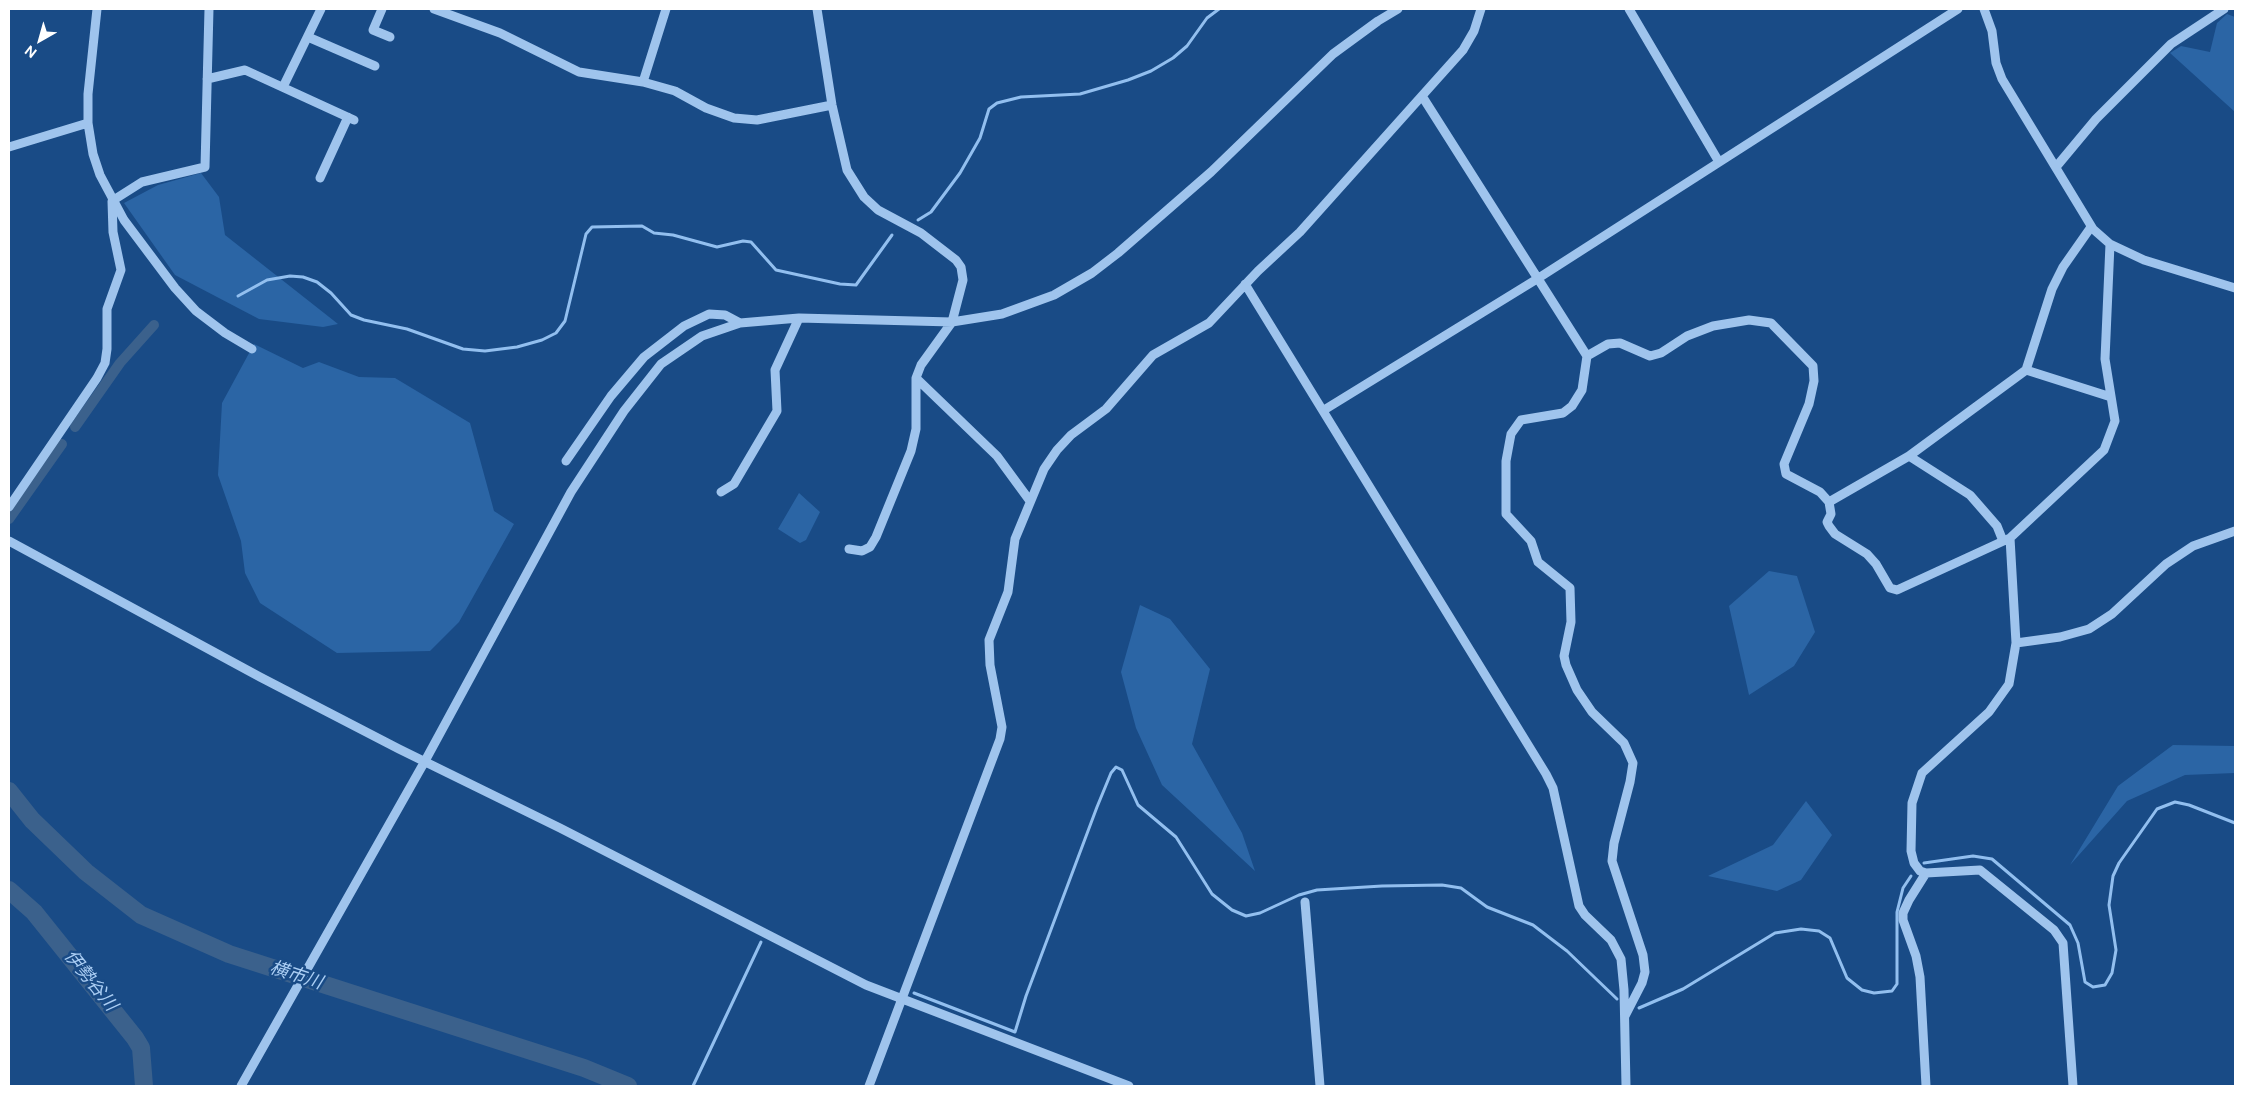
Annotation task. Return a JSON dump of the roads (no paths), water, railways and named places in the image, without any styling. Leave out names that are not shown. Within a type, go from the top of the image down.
[{"type":"street","points":[[97,9],[88,94],[88,124],[93,154],[112,201],[150,256],[196,311],[225,333],[252,349]]},
{"type":"street","points":[[112,201],[142,182],[205,167],[209,9]]},
{"type":"street","points":[[283,87],[321,9]]},
{"type":"street","points":[[382,9],[373,30],[390,37]]},
{"type":"street","points":[[434,9],[500,34],[579,72],[643,82],[675,91],[706,108],[734,118],[757,120],[832,106]]},
{"type":"street","points":[[643,82],[666,9]]},
{"type":"street","points":[[817,9],[832,106],[847,170],[864,197],[878,210],[921,232],[956,260],[961,267],[963,280],[952,322],[920,364],[916,378],[916,429],[902,474],[870,547],[862,551],[849,549]]},
{"type":"street","points":[[241,1086],[425,761],[571,492],[624,411],[662,364],[702,336],[740,323],[799,318],[952,322],[1002,314],[1037,303],[1073,285],[1092,272],[1184,197],[1333,54],[1398,9]]},
{"type":"street","points":[[869,1086],[1000,739],[1002,727],[990,665],[990,640],[1008,592],[1015,539],[1044,469],[1070,435],[1106,409],[1153,355],[1209,323],[1245,284],[1300,232],[1462,50],[1474,31],[1482,9]]},
{"type":"street","points":[[1629,9],[1719,162]]},
{"type":"street","points":[[1324,410],[1537,280],[1958,9]]},
{"type":"street","points":[[1984,9],[1992,31],[1996,63],[2002,79],[2091,227],[2110,244],[2144,260],[2235,288]]},
{"type":"street","points":[[2056,167],[2096,119],[2171,44],[2224,9]]},
{"type":"street","points":[[308,37],[375,66]]},
{"type":"street","points":[[207,78],[246,70],[351,119],[320,178]]},
{"type":"street","points":[[1422,96],[1587,356],[1582,390],[1572,406],[1563,413],[1521,420],[1511,434],[1506,461],[1506,514],[1531,540],[1538,562],[1570,588],[1571,622],[1564,656],[1566,665],[1577,690],[1592,712],[1624,743],[1633,763],[1614,843],[1612,861],[1643,955],[1645,972],[1642,983],[1624,1016]]},
{"type":"street","points":[[9,147],[88,124]]},
{"type":"street","points":[[9,507],[97,378],[104,363],[107,349],[107,309],[121,270],[113,232],[112,201]]},
{"type":"street","points":[[1829,502],[1909,456],[2026,370],[2052,289],[2063,267],[2091,227]]},
{"type":"street","points":[[1587,356],[1608,344],[1620,343],[1650,356],[1661,353],[1687,336],[1713,326],[1749,320],[1771,323],[1813,366],[1814,380],[1809,404],[1784,464],[1786,474],[1820,492],[1829,502],[1831,514],[1827,522],[1835,534],[1866,554],[1893,590],[1903,588],[2006,540],[2104,450],[2115,420],[2104,359],[2110,244]]},
{"type":"street","points":[[1245,284],[1324,410],[1553,788],[1579,906],[1585,915],[1611,940],[1621,958],[1626,1086]]},
{"type":"street","points":[[566,461],[611,396],[644,357],[684,326],[709,314],[725,316],[740,323]]},
{"type":"street","points":[[721,492],[734,484],[777,410],[775,370],[799,318]]},
{"type":"street","points":[[2026,370],[2111,397]]},
{"type":"street","points":[[916,378],[997,456],[1030,501]]},
{"type":"street","points":[[1909,456],[1970,495],[1997,526],[2006,540],[2016,643],[2009,684],[2006,691],[1989,712],[1922,773],[1912,803],[1911,851],[1914,863],[1920,871],[1926,873],[1980,870],[2054,930],[2063,943],[2073,1086]]},
{"type":"street","points":[[2016,643],[2060,637],[2089,628],[2112,614],[2166,564],[2193,546],[2235,532]]},
{"type":"street","points":[[9,541],[260,677],[866,985],[1130,1086]]},
{"type":"street","points":[[1926,873],[1903,913],[1903,920],[1916,956],[1920,978],[1926,1086]]},
{"type":"street","points":[[1304,902],[1320,1086]]},
{"type":"waterway","points":[[918,220],[931,212],[960,173],[980,138],[989,109],[997,103],[1021,97],[1080,94],[1151,71],[1173,58],[1187,46],[1207,18],[1219,9]]},
{"type":"waterway","points":[[238,296],[267,280],[290,276],[303,277],[317,282],[331,293],[351,315],[364,320],[407,329],[463,349],[485,351],[517,347],[542,340],[556,333],[565,321],[586,234],[592,227],[642,226],[654,233],[673,235],[717,247],[743,241],[751,242],[776,270],[840,284],[856,285],[892,235]]},
{"type":"waterway","points":[[75,427],[120,363],[154,325]]},
{"type":"waterway","points":[[9,519],[62,444]]},
{"type":"waterway","points":[[914,993],[1015,1032],[1026,996],[1097,807],[1111,773],[1116,767],[1122,770],[1138,805],[1176,837],[1212,894],[1232,910],[1246,916],[1260,913],[1299,895],[1317,890],[1442,885],[1461,888],[1487,907],[1533,925],[1567,951],[1617,999]]},
{"type":"waterway","name":"横市川","points":[[9,791],[32,820],[86,872],[141,915],[229,954],[584,1068],[628,1086]]},
{"type":"waterway","points":[[1924,863],[1973,856],[1992,859],[2070,925],[2078,943],[2085,982],[2093,987],[2105,985],[2112,973],[2116,950],[2109,905],[2113,876],[2119,863],[2157,809],[2175,802],[2189,805],[2235,823]]},
{"type":"waterway","points":[[1639,1008],[1683,989],[1775,933],[1801,929],[1819,931],[1830,938],[1847,978],[1862,990],[1874,993],[1892,991],[1897,984],[1897,912],[1903,888],[1911,876]]},
{"type":"waterway","name":"伊勢谷川","points":[[9,890],[34,912],[135,1038],[141,1048],[144,1086]]},
{"type":"waterway","points":[[693,1086],[761,942]]}]
